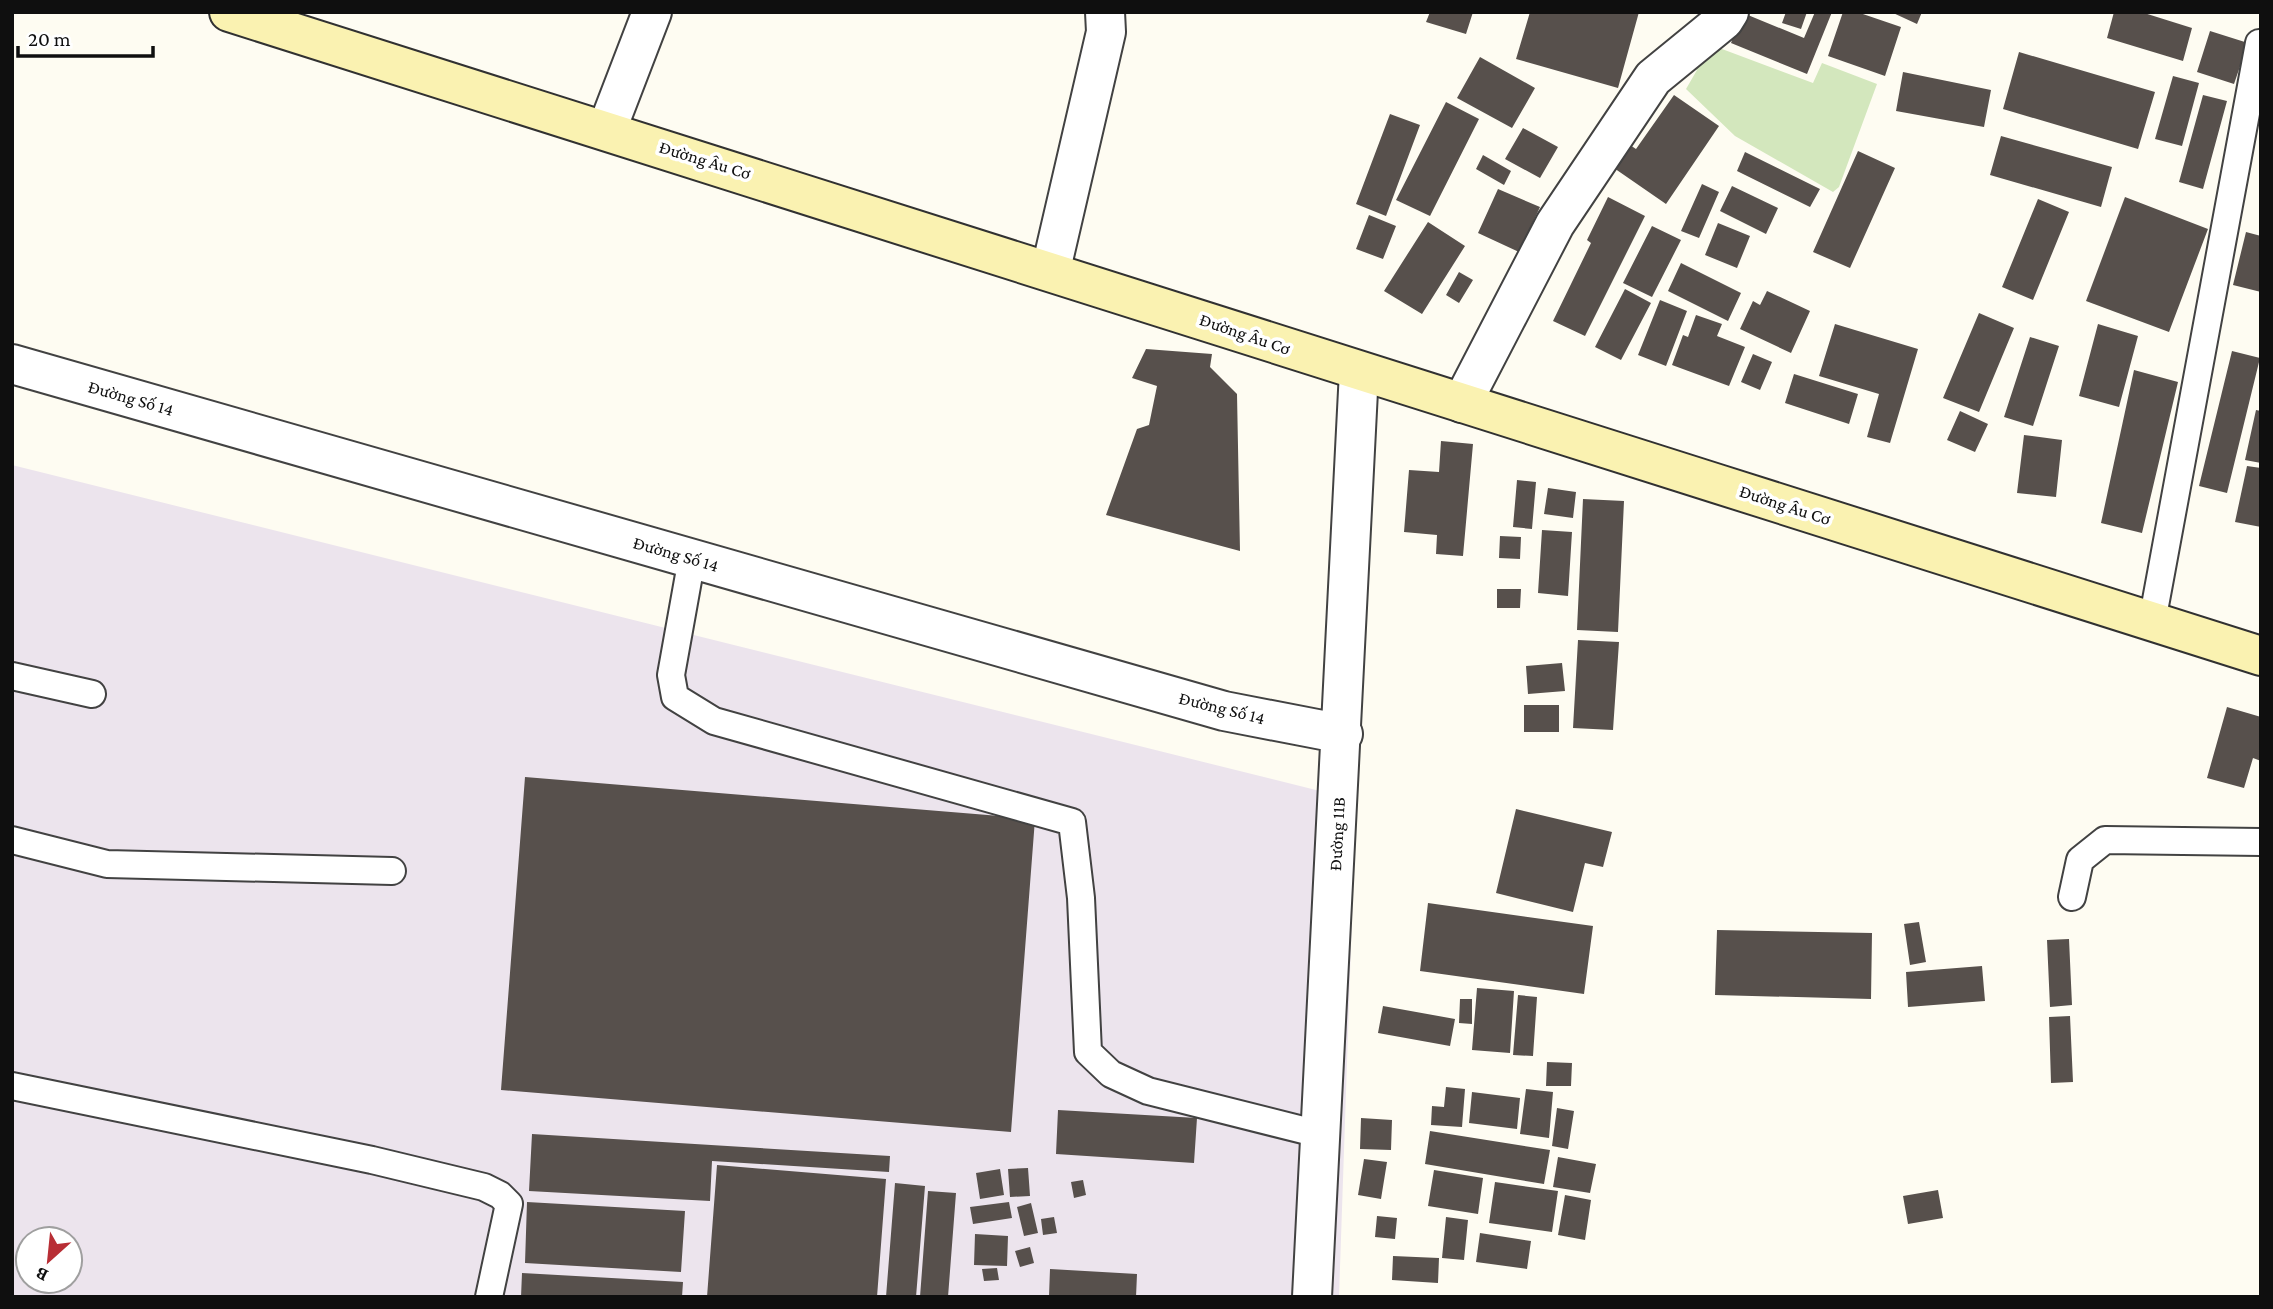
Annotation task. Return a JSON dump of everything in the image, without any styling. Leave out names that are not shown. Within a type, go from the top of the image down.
[{"type":"main road","name":"Đường Âu Cơ","points":[[229,12],[1051,269],[1462,403],[2261,656]]},
{"type":"street","points":[[607,129],[652,12]]},
{"type":"street","points":[[1051,269],[1106,32],[1105,12]]},
{"type":"street","points":[[1462,403],[1555,224],[1653,78],[1724,20],[1729,12]]},
{"type":"street","name":"Đường Số 14","points":[[12,364],[1223,711],[1343,734]]},
{"type":"street","name":"Đường 11B","points":[[1312,1297],[1343,734],[1359,370]]},
{"type":"lane","points":[[2151,622],[2259,43]]},
{"type":"lane","points":[[692,558],[671,676],[675,697],[714,721],[1073,822],[1081,898],[1088,1052],[1111,1074],[1148,1091],[1319,1134]]},
{"type":"lane","points":[[12,676],[92,694]]},
{"type":"lane","points":[[12,840],[107,864],[391,872]]},
{"type":"lane","points":[[2072,897],[2080,860],[2105,840],[2261,842]]},
{"type":"lane","points":[[12,1086],[372,1160],[484,1187],[500,1195],[509,1204],[489,1297]]},
{"type":"shaded area","points":[[12,465],[1356,800],[1339,1297],[12,1297]]},
{"type":"green space","points":[[1700,12],[1726,12],[1722,49],[1813,83],[1822,63],[1877,84],[1839,187],[1833,192],[1735,136],[1686,89],[1697,70],[1680,62]]},
{"type":"building","points":[[1430,12],[1473,12],[1466,34],[1426,22]]},
{"type":"building","points":[[1530,12],[1639,12],[1618,88],[1516,59]]},
{"type":"building","points":[[1786,12],[1807,12],[1801,29],[1782,23]]},
{"type":"building","points":[[1815,12],[1832,12],[1807,74],[1731,43],[1743,13],[1804,38]]},
{"type":"building","points":[[1843,12],[1857,12],[1901,27],[1885,76],[1828,56]]},
{"type":"building","points":[[1891,12],[1922,12],[1917,24]]},
{"type":"building","points":[[2114,12],[2141,12],[2192,28],[2183,61],[2107,38]]},
{"type":"building","points":[[2210,31],[2248,43],[2234,84],[2197,72]]},
{"type":"building","points":[[2019,52],[2155,92],[2138,149],[2003,109]]},
{"type":"building","points":[[1480,57],[1535,88],[1512,128],[1457,98]]},
{"type":"building","points":[[1903,72],[1991,90],[1984,127],[1896,111]]},
{"type":"building","points":[[2173,76],[2199,83],[2182,146],[2155,139]]},
{"type":"building","points":[[1674,95],[1719,126],[1666,204],[1611,166],[1627,143],[1636,149]]},
{"type":"building","points":[[2203,95],[2227,101],[2203,189],[2179,182]]},
{"type":"building","points":[[1446,102],[1479,119],[1430,216],[1396,200]]},
{"type":"building","points":[[1390,114],[1420,125],[1386,216],[1356,204]]},
{"type":"building","points":[[1523,128],[1558,147],[1540,178],[1505,159]]},
{"type":"building","points":[[2001,136],[2112,167],[2101,207],[1990,175]]},
{"type":"building","points":[[1858,151],[1895,168],[1850,268],[1813,252]]},
{"type":"building","points":[[1745,152],[1820,189],[1810,207],[1737,171]]},
{"type":"building","points":[[1483,155],[1511,171],[1504,185],[1476,169]]},
{"type":"building","points":[[1702,184],[1719,192],[1699,238],[1681,231]]},
{"type":"building","points":[[1732,186],[1778,208],[1766,234],[1720,211]]},
{"type":"building","points":[[1498,189],[1540,207],[1519,252],[1478,233]]},
{"type":"building","points":[[1608,197],[1645,216],[1585,336],[1553,321],[1591,243],[1587,240]]},
{"type":"building","points":[[2125,197],[2208,229],[2169,332],[2086,301]]},
{"type":"building","points":[[2038,199],[2069,212],[2033,300],[2002,287]]},
{"type":"building","points":[[1369,215],[1396,226],[1383,259],[1356,249]]},
{"type":"building","points":[[1428,222],[1465,246],[1422,314],[1384,291]]},
{"type":"building","points":[[1718,223],[1750,236],[1737,268],[1705,255]]},
{"type":"building","points":[[1652,226],[1681,240],[1652,297],[1623,283]]},
{"type":"building","points":[[2246,232],[2261,236],[2261,292],[2233,285]]},
{"type":"building","points":[[1681,263],[1741,293],[1728,321],[1668,291]]},
{"type":"building","points":[[1459,272],[1473,280],[1459,303],[1446,295]]},
{"type":"building","points":[[1625,289],[1651,303],[1621,360],[1595,347]]},
{"type":"building","points":[[1767,291],[1810,311],[1791,353],[1740,329],[1753,301],[1760,305]]},
{"type":"building","points":[[1660,300],[1687,311],[1666,366],[1638,355]]},
{"type":"building","points":[[1979,313],[2014,328],[1979,412],[1943,398]]},
{"type":"building","points":[[1696,315],[1722,324],[1717,336],[1745,347],[1729,386],[1672,365],[1683,335],[1688,337]]},
{"type":"building","points":[[1835,324],[1918,349],[1890,443],[1867,437],[1879,394],[1819,376]]},
{"type":"building","points":[[2098,324],[2138,336],[2119,407],[2079,396]]},
{"type":"building","points":[[2030,337],[2059,346],[2033,426],[2004,417]]},
{"type":"building","points":[[1146,349],[1212,354],[1210,367],[1237,394],[1240,551],[1106,515],[1137,429],[1149,425],[1157,386],[1132,378]]},
{"type":"building","points":[[2232,351],[2260,358],[2227,493],[2199,486]]},
{"type":"building","points":[[1753,354],[1772,362],[1760,390],[1741,382]]},
{"type":"building","points":[[2134,370],[2178,382],[2142,533],[2101,523]]},
{"type":"building","points":[[1794,374],[1858,394],[1849,424],[1785,403]]},
{"type":"building","points":[[2256,410],[2261,411],[2261,463],[2245,460]]},
{"type":"building","points":[[1960,411],[1988,424],[1975,452],[1947,440]]},
{"type":"building","points":[[2024,435],[2062,440],[2056,497],[2017,493]]},
{"type":"building","points":[[1441,441],[1473,444],[1463,556],[1436,554],[1437,535],[1404,532],[1409,470],[1439,472]]},
{"type":"building","points":[[2247,466],[2261,468],[2261,527],[2235,522]]},
{"type":"building","points":[[1517,480],[1536,482],[1532,529],[1513,527]]},
{"type":"building","points":[[1548,488],[1576,492],[1573,518],[1544,514]]},
{"type":"building","points":[[1583,499],[1624,501],[1618,632],[1577,630]]},
{"type":"building","points":[[1542,530],[1572,532],[1568,596],[1538,593]]},
{"type":"building","points":[[1500,536],[1521,537],[1520,559],[1499,558]]},
{"type":"building","points":[[1497,589],[1521,589],[1520,608],[1497,608]]},
{"type":"building","points":[[1578,640],[1619,642],[1613,730],[1573,728]]},
{"type":"building","points":[[1562,663],[1565,691],[1528,694],[1526,666]]},
{"type":"building","points":[[1524,705],[1559,705],[1559,732],[1524,732]]},
{"type":"building","points":[[2227,707],[2261,717],[2261,761],[2253,758],[2244,788],[2207,778]]},
{"type":"building","points":[[525,777],[1035,819],[1011,1132],[501,1090]]},
{"type":"building","points":[[1516,809],[1612,832],[1603,867],[1585,863],[1573,912],[1496,893]]},
{"type":"building","points":[[1428,903],[1593,926],[1584,994],[1420,971]]},
{"type":"building","points":[[1919,922],[1926,962],[1910,965],[1904,924]]},
{"type":"building","points":[[1717,930],[1872,933],[1871,999],[1715,995]]},
{"type":"building","points":[[2069,939],[2072,1005],[2050,1007],[2047,940]]},
{"type":"building","points":[[1982,966],[1985,1001],[1908,1007],[1906,972]]},
{"type":"building","points":[[1477,988],[1514,991],[1510,1053],[1472,1050]]},
{"type":"building","points":[[1518,995],[1537,997],[1533,1056],[1513,1055]]},
{"type":"building","points":[[1460,999],[1472,999],[1472,1024],[1459,1023]]},
{"type":"building","points":[[1383,1006],[1455,1019],[1450,1046],[1378,1033]]},
{"type":"building","points":[[2070,1016],[2073,1082],[2051,1083],[2049,1017]]},
{"type":"building","points":[[1547,1062],[1572,1063],[1571,1086],[1546,1086]]},
{"type":"building","points":[[1446,1087],[1465,1089],[1462,1127],[1431,1125],[1432,1106],[1444,1107]]},
{"type":"building","points":[[1526,1089],[1553,1092],[1549,1138],[1520,1134]]},
{"type":"building","points":[[1472,1092],[1520,1098],[1517,1129],[1469,1123]]},
{"type":"building","points":[[1557,1108],[1574,1111],[1568,1149],[1552,1146]]},
{"type":"building","points":[[1058,1110],[1197,1118],[1194,1163],[1056,1154]]},
{"type":"building","points":[[1361,1118],[1392,1120],[1391,1150],[1360,1149]]},
{"type":"building","points":[[1430,1131],[1550,1150],[1544,1184],[1425,1164]]},
{"type":"building","points":[[532,1134],[890,1156],[889,1172],[712,1161],[710,1201],[529,1191]]},
{"type":"building","points":[[1558,1157],[1596,1164],[1590,1193],[1553,1187]]},
{"type":"building","points":[[1364,1159],[1387,1162],[1381,1199],[1358,1195]]},
{"type":"building","points":[[717,1165],[886,1179],[877,1297],[707,1297]]},
{"type":"building","points":[[1028,1168],[1030,1196],[1010,1197],[1008,1169]]},
{"type":"building","points":[[1000,1169],[1004,1195],[980,1199],[976,1173]]},
{"type":"building","points":[[1434,1170],[1483,1178],[1478,1214],[1428,1206]]},
{"type":"building","points":[[1083,1180],[1086,1195],[1074,1198],[1071,1182]]},
{"type":"building","points":[[1495,1182],[1558,1191],[1552,1232],[1489,1223]]},
{"type":"building","points":[[895,1183],[925,1186],[916,1297],[886,1297]]},
{"type":"building","points":[[1938,1190],[1943,1218],[1908,1224],[1903,1196]]},
{"type":"building","points":[[928,1191],[956,1193],[948,1297],[920,1297]]},
{"type":"building","points":[[1565,1195],[1591,1200],[1585,1240],[1558,1235]]},
{"type":"building","points":[[527,1202],[685,1211],[681,1272],[525,1263]]},
{"type":"building","points":[[1009,1202],[1012,1218],[973,1224],[970,1207]]},
{"type":"building","points":[[1031,1203],[1038,1233],[1024,1236],[1017,1207]]},
{"type":"building","points":[[1377,1216],[1397,1218],[1395,1239],[1375,1237]]},
{"type":"building","points":[[1054,1217],[1057,1233],[1043,1235],[1041,1219]]},
{"type":"building","points":[[1446,1217],[1468,1220],[1464,1260],[1442,1258]]},
{"type":"building","points":[[1480,1233],[1531,1241],[1527,1269],[1476,1262]]},
{"type":"building","points":[[975,1234],[1008,1236],[1007,1266],[974,1265]]},
{"type":"building","points":[[1030,1247],[1034,1263],[1020,1267],[1015,1251]]},
{"type":"building","points":[[1393,1256],[1439,1258],[1438,1283],[1392,1280]]},
{"type":"building","points":[[997,1268],[999,1280],[984,1281],[982,1269]]},
{"type":"building","points":[[1050,1269],[1137,1274],[1136,1297],[1049,1297]]},
{"type":"building","points":[[522,1273],[683,1282],[682,1297],[521,1297]]}]
